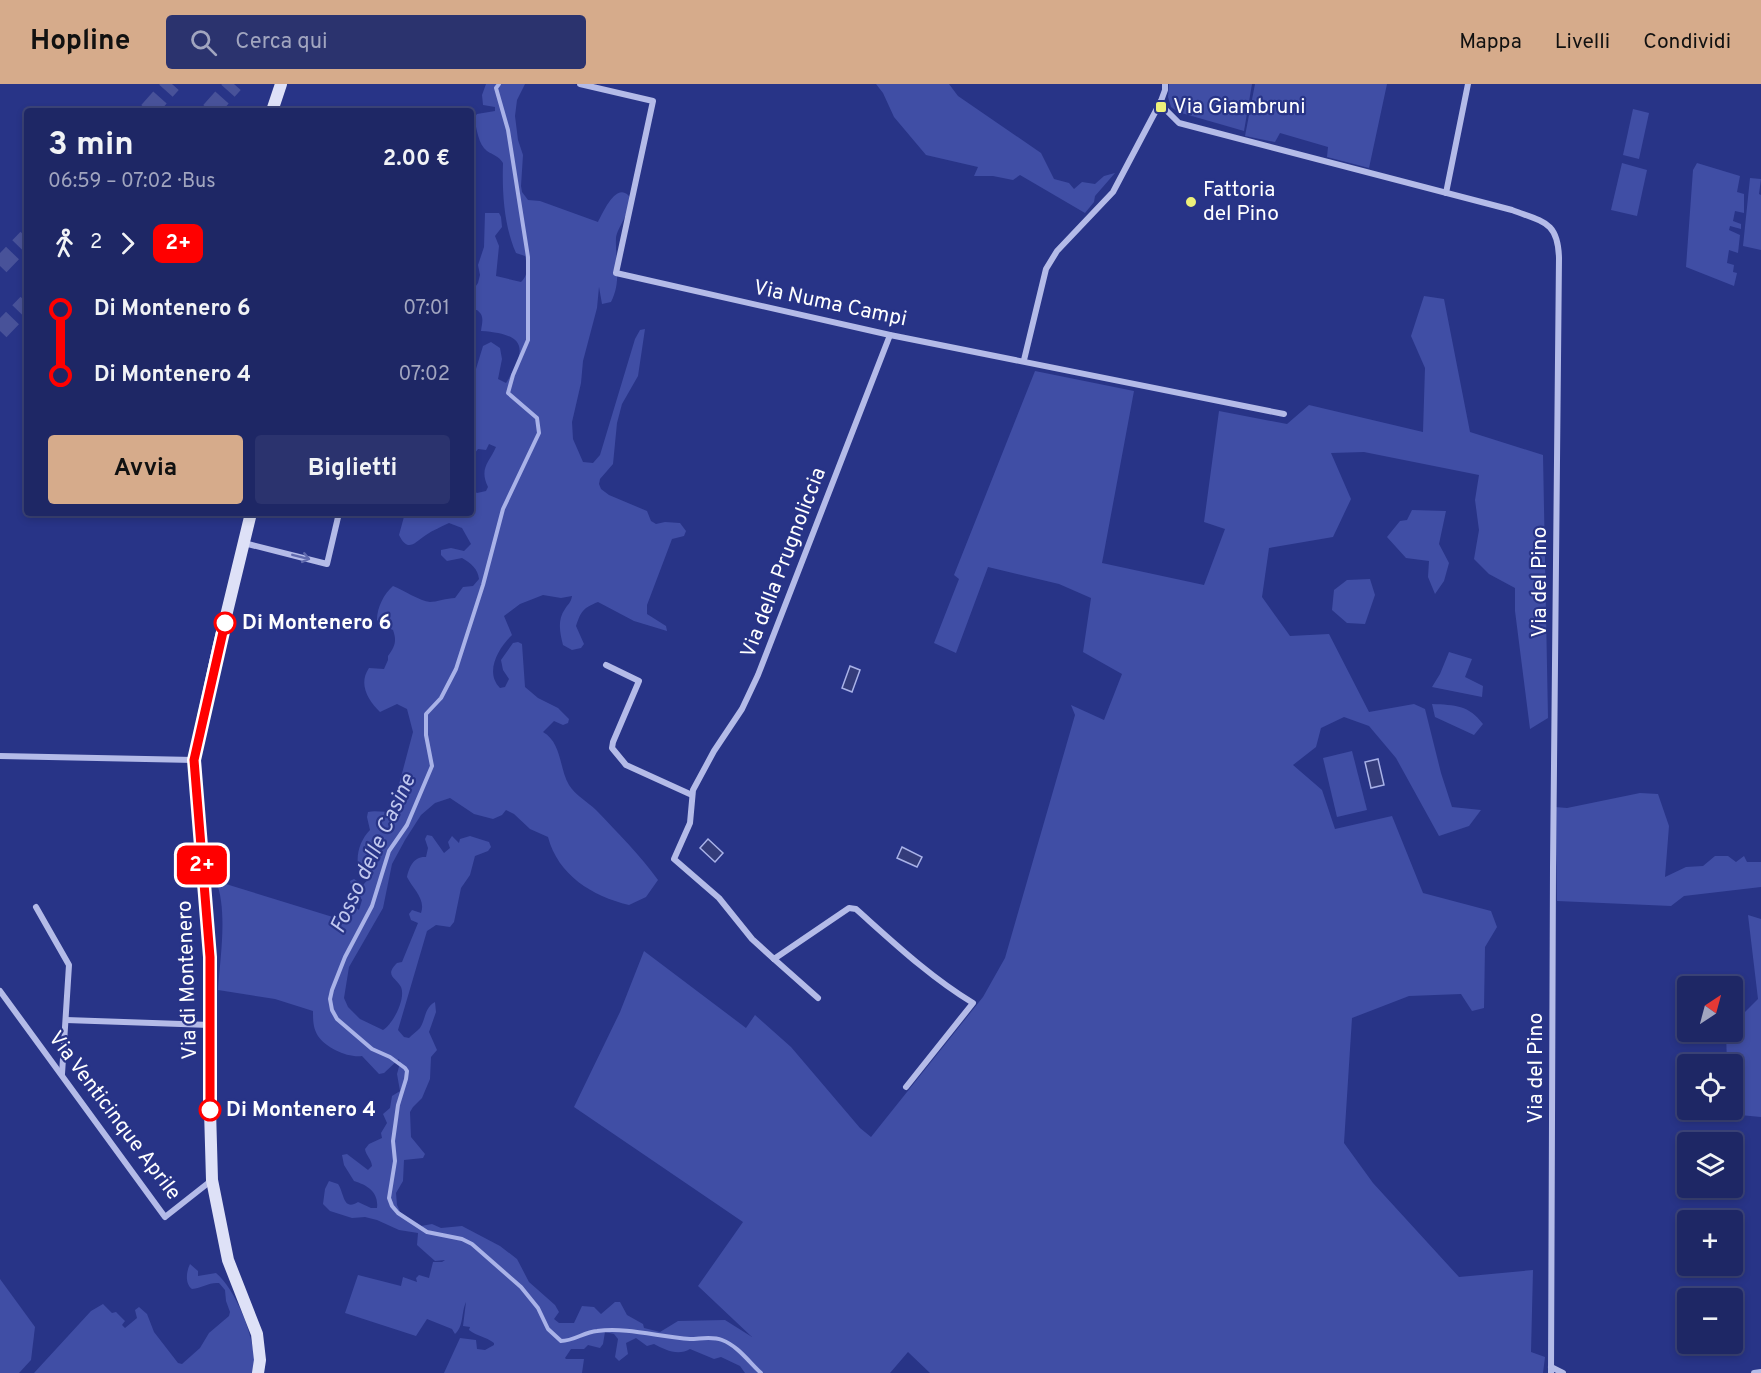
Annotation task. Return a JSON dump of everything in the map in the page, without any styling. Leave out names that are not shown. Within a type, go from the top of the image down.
[{"type":"street","points":[[273,108],[280,84]]},
{"type":"street","name":"Via Numa Campi","points":[[580,84],[653,101],[616,273],[890,335],[1024,360],[1284,414]]},
{"type":"street","points":[[1024,360],[1046,269],[1057,251],[1113,192],[1161,101],[1165,84]]},
{"type":"street","points":[[1446,193],[1468,84]]},
{"type":"street","name":"Via del Pino","points":[[1161,101],[1165,109],[1179,123],[1192,128],[1512,210],[1539,220],[1551,227],[1557,236],[1559,245],[1551,1370]]},
{"type":"street","name":"Via della Prugnoliccia","points":[[818,998],[752,939],[719,898],[674,859],[690,823],[692,795],[714,751],[742,709],[758,675],[890,335]]},
{"type":"street","name":"Via di Montenero","points":[[251,516],[194,760],[209,946],[210,1110],[213,1179],[228,1260],[256,1334],[260,1360],[258,1373]]},
{"type":"street","points":[[244,543],[327,564],[338,516]]},
{"type":"street","points":[[606,665],[639,681],[612,748],[626,765],[692,795]]},
{"type":"street","points":[[0,756],[194,760]]},
{"type":"street","points":[[36,907],[69,965],[62,1074]]},
{"type":"street","points":[[774,959],[849,908],[856,909],[906,953],[955,992],[973,1003],[906,1087]]},
{"type":"street","name":"Via Venticinque Aprile","points":[[0,991],[165,1217],[213,1179]]},
{"type":"street","points":[[66,1020],[210,1025]]},
{"type":"street","points":[[1551,1370],[1563,1373]]},
{"type":"street","points":[[1754,1373],[1761,1372]]},
{"type":"shaded area","points":[[486,84],[525,84],[517,100],[515,116],[518,140],[523,155],[521,186],[528,200],[540,201],[598,222],[606,207],[618,193],[623,192],[630,199],[616,238],[617,278],[611,302],[602,304],[599,287],[597,308],[583,361],[581,383],[572,422],[573,439],[583,462],[593,463],[600,455],[635,339],[640,330],[645,329],[638,376],[622,404],[617,423],[613,464],[600,479],[599,484],[601,489],[609,495],[647,511],[651,521],[656,524],[680,523],[686,531],[684,536],[672,539],[647,605],[647,614],[666,626],[667,631],[634,621],[598,602],[581,613],[576,626],[584,644],[581,648],[572,650],[563,645],[560,627],[562,613],[572,596],[561,598],[543,595],[520,604],[504,616],[512,635],[502,646],[493,667],[495,682],[500,688],[505,687],[509,679],[503,670],[501,660],[513,643],[522,644],[525,687],[538,698],[558,708],[569,719],[568,723],[563,725],[554,721],[543,732],[554,743],[572,789],[621,836],[658,880],[646,897],[629,905],[590,890],[568,873],[553,850],[548,837],[530,829],[514,814],[506,810],[502,815],[493,819],[474,814],[450,798],[435,803],[421,815],[405,840],[392,864],[383,908],[349,967],[344,998],[348,1007],[360,1019],[383,1030],[394,1017],[402,998],[401,987],[392,976],[391,971],[397,963],[402,962],[418,923],[411,920],[409,914],[412,910],[421,913],[422,903],[407,877],[413,863],[418,858],[426,857],[428,848],[425,839],[427,835],[432,836],[444,853],[450,848],[448,842],[452,836],[459,843],[460,839],[470,836],[489,842],[491,847],[488,851],[475,856],[470,875],[461,888],[454,922],[450,927],[436,925],[427,931],[398,1030],[404,1037],[409,1038],[420,1028],[427,1010],[435,1002],[436,1012],[429,1032],[437,1050],[431,1057],[430,1079],[422,1098],[410,1112],[411,1137],[425,1154],[423,1158],[404,1160],[403,1181],[396,1193],[397,1205],[401,1214],[421,1226],[432,1224],[441,1228],[462,1226],[500,1246],[517,1259],[529,1282],[555,1305],[559,1312],[554,1319],[559,1323],[574,1323],[582,1306],[594,1307],[601,1314],[615,1302],[620,1302],[627,1315],[643,1324],[644,1328],[660,1332],[678,1321],[725,1320],[752,1337],[698,1286],[743,1222],[574,1107],[620,1012],[644,951],[746,1028],[755,1015],[791,1047],[860,1128],[871,1137],[983,997],[1005,958],[1075,715],[1071,705],[1104,720],[1122,674],[1083,652],[1091,598],[1059,584],[988,567],[956,653],[934,643],[959,579],[954,575],[1035,371],[1134,391],[1102,563],[1204,585],[1225,529],[1204,522],[1219,411],[1287,424],[1309,405],[1423,432],[1425,368],[1411,336],[1424,296],[1444,299],[1470,432],[1543,455],[1548,718],[1530,729],[1515,611],[1515,588],[1489,574],[1474,559],[1479,530],[1475,500],[1479,475],[1364,452],[1331,453],[1351,499],[1333,537],[1269,548],[1262,597],[1290,636],[1329,634],[1369,712],[1414,704],[1425,709],[1452,807],[1481,810],[1469,826],[1439,836],[1396,758],[1369,726],[1344,717],[1321,728],[1316,747],[1293,765],[1322,790],[1335,829],[1392,816],[1423,893],[1491,911],[1497,927],[1485,947],[1484,1008],[1472,1011],[1461,994],[1409,996],[1352,1018],[1344,1143],[1373,1183],[1459,1277],[1533,1270],[1531,1352],[1545,1357],[1543,1373],[930,1373],[908,1352],[890,1373],[745,1373],[740,1366],[721,1357],[714,1359],[690,1349],[676,1352],[654,1344],[647,1346],[636,1338],[626,1343],[628,1354],[619,1361],[615,1357],[618,1339],[614,1334],[605,1332],[600,1348],[588,1345],[584,1349],[571,1349],[565,1358],[584,1359],[582,1373],[444,1373],[460,1338],[476,1340],[477,1349],[485,1350],[494,1345],[491,1341],[469,1330],[470,1327],[463,1326],[466,1302],[460,1327],[455,1334],[452,1329],[427,1319],[416,1336],[345,1313],[358,1275],[401,1286],[403,1277],[417,1282],[416,1278],[419,1275],[429,1278],[433,1262],[445,1260],[435,1261],[417,1245],[418,1233],[399,1230],[365,1217],[352,1218],[330,1211],[323,1204],[325,1189],[329,1181],[338,1184],[349,1205],[358,1202],[371,1208],[377,1208],[374,1193],[368,1187],[354,1181],[344,1165],[342,1155],[347,1154],[368,1170],[372,1166],[365,1149],[369,1144],[382,1138],[381,1133],[387,1123],[383,1114],[390,1108],[392,1096],[400,1091],[397,1074],[399,1059],[384,1073],[379,1074],[362,1056],[344,1054],[322,1040],[315,1030],[313,1011],[275,999],[218,990],[222,906],[216,881],[336,918],[345,916],[349,902],[359,910],[362,900],[350,881],[354,879],[363,885],[370,877],[368,871],[359,869],[358,859],[361,843],[370,830],[368,812],[392,811],[413,732],[407,709],[397,704],[380,712],[364,686],[369,668],[384,669],[395,643],[393,630],[377,620],[380,606],[393,586],[421,600],[432,602],[455,598],[463,587],[473,586],[479,579],[476,569],[462,558],[447,561],[441,555],[441,550],[451,548],[464,551],[471,544],[462,528],[449,523],[411,545],[405,544],[399,535],[404,516],[474,516],[474,491],[477,493],[486,491],[488,487],[484,475],[485,470],[496,447],[489,444],[486,450],[478,449],[474,454],[474,370],[483,346],[491,342],[500,348],[502,359],[498,379],[506,383],[518,361],[520,352],[519,345],[507,335],[481,331],[481,315],[474,310],[474,289],[480,275],[478,265],[484,247],[485,213],[499,213],[501,217],[502,227],[495,236],[499,246],[496,276],[521,282],[527,270],[525,256],[516,253],[506,220],[503,163],[487,151],[478,136],[474,118],[477,114],[495,111],[495,107],[483,105],[482,95]]},
{"type":"shaded area","points":[[876,84],[949,84],[958,96],[1041,153],[1054,179],[1069,183],[1074,189],[1082,182],[1095,184],[1104,176],[1115,173],[1095,196],[1094,202],[1085,213],[1020,175],[1013,180],[993,176],[974,176],[978,167],[926,155],[894,117],[883,93]]},
{"type":"shaded area","points":[[1169,84],[1252,84],[1244,131],[1178,112],[1171,107],[1168,97]]},
{"type":"shaded area","points":[[1255,84],[1387,84],[1369,168],[1327,157],[1328,147],[1280,133],[1275,142],[1245,136]]},
{"type":"shaded area","points":[[1633,109],[1649,113],[1639,159],[1623,155]]},
{"type":"shaded area","points":[[1622,163],[1647,170],[1637,216],[1611,210]]},
{"type":"shaded area","points":[[1697,163],[1740,176],[1737,192],[1744,194],[1744,213],[1735,211],[1733,221],[1741,224],[1741,229],[1730,226],[1729,230],[1740,235],[1738,253],[1729,250],[1727,263],[1734,265],[1733,272],[1737,273],[1734,286],[1686,267],[1693,170]]},
{"type":"shaded area","points":[[1750,178],[1761,179],[1759,194],[1761,195],[1761,250],[1743,246]]},
{"type":"shaded area","points":[[1412,510],[1446,511],[1439,544],[1449,563],[1444,581],[1435,594],[1428,577],[1429,561],[1406,558],[1387,537],[1400,521],[1407,520]]},
{"type":"shaded area","points":[[1370,579],[1375,595],[1365,624],[1347,623],[1332,610],[1334,590],[1347,580]]},
{"type":"shaded area","points":[[1449,652],[1472,659],[1465,677],[1483,686],[1482,697],[1432,687]]},
{"type":"shaded area","points":[[850,666],[860,670],[852,692],[842,688]]},
{"type":"shaded area","points":[[1432,704],[1461,707],[1472,713],[1483,724],[1474,735],[1435,717]]},
{"type":"shaded area","points":[[1352,751],[1367,810],[1337,817],[1323,758]]},
{"type":"shaded area","points":[[1378,759],[1384,785],[1371,788],[1365,762]]},
{"type":"shaded area","points":[[1640,793],[1658,794],[1669,826],[1665,877],[1686,867],[1703,866],[1715,856],[1728,856],[1736,862],[1744,856],[1747,862],[1761,862],[1761,887],[1684,896],[1671,906],[1557,901],[1555,807],[1567,808]]},
{"type":"shaded area","points":[[708,839],[723,853],[715,862],[700,848]]},
{"type":"shaded area","points":[[902,847],[922,857],[917,867],[897,858]]},
{"type":"shaded area","points":[[1748,915],[1761,919],[1761,1117],[1743,1115],[1743,1054],[1727,1054],[1726,1042],[1743,1042],[1743,1014],[1758,999]]},
{"type":"shaded area","points":[[190,1264],[198,1271],[198,1276],[216,1273],[232,1292],[250,1334],[255,1362],[254,1373],[34,1373],[91,1311],[103,1304],[125,1321],[122,1325],[125,1328],[137,1318],[135,1310],[139,1307],[147,1314],[154,1332],[178,1363],[182,1364],[200,1348],[209,1333],[229,1316],[230,1312],[225,1290],[219,1283],[192,1289],[190,1287],[187,1278]]},
{"type":"shaded area","points":[[0,1279],[35,1327],[31,1360],[19,1373],[0,1373]]},
{"type":"waterway","name":"Fosso delle Casine","points":[[499,84],[496,88],[508,130],[528,257],[528,340],[508,393],[537,418],[539,433],[503,509],[483,585],[456,669],[441,698],[426,714],[426,735],[432,766],[407,825],[389,851],[372,906],[345,957],[332,990],[330,999],[332,1010],[337,1019],[372,1049],[390,1057],[407,1071],[398,1105],[393,1141],[395,1161],[389,1198],[398,1213],[427,1232],[462,1239],[472,1244],[521,1287],[538,1308],[548,1329],[561,1341],[592,1332],[609,1330],[690,1339],[714,1338],[733,1346],[761,1373]]},
{"type":"tunnel","points":[[151,108],[172,84]]},
{"type":"tunnel","points":[[213,108],[234,84]]},
{"type":"tunnel","points":[[0,266],[24,241]]},
{"type":"tunnel","points":[[0,331],[24,306]]},
{"type":"bus line","name":"2+","points":[[210,1110],[210,957],[194,760],[225,623]]},
{"type":"place","name":"Via Giambruni","points":[[1161,107]]},
{"type":"place","name":"Fattoria del Pino","points":[[1191,202]]},
{"type":"place","name":"Di Montenero 6","points":[[225,623]]},
{"type":"place","name":"Di Montenero 4","points":[[210,1110]]}]
